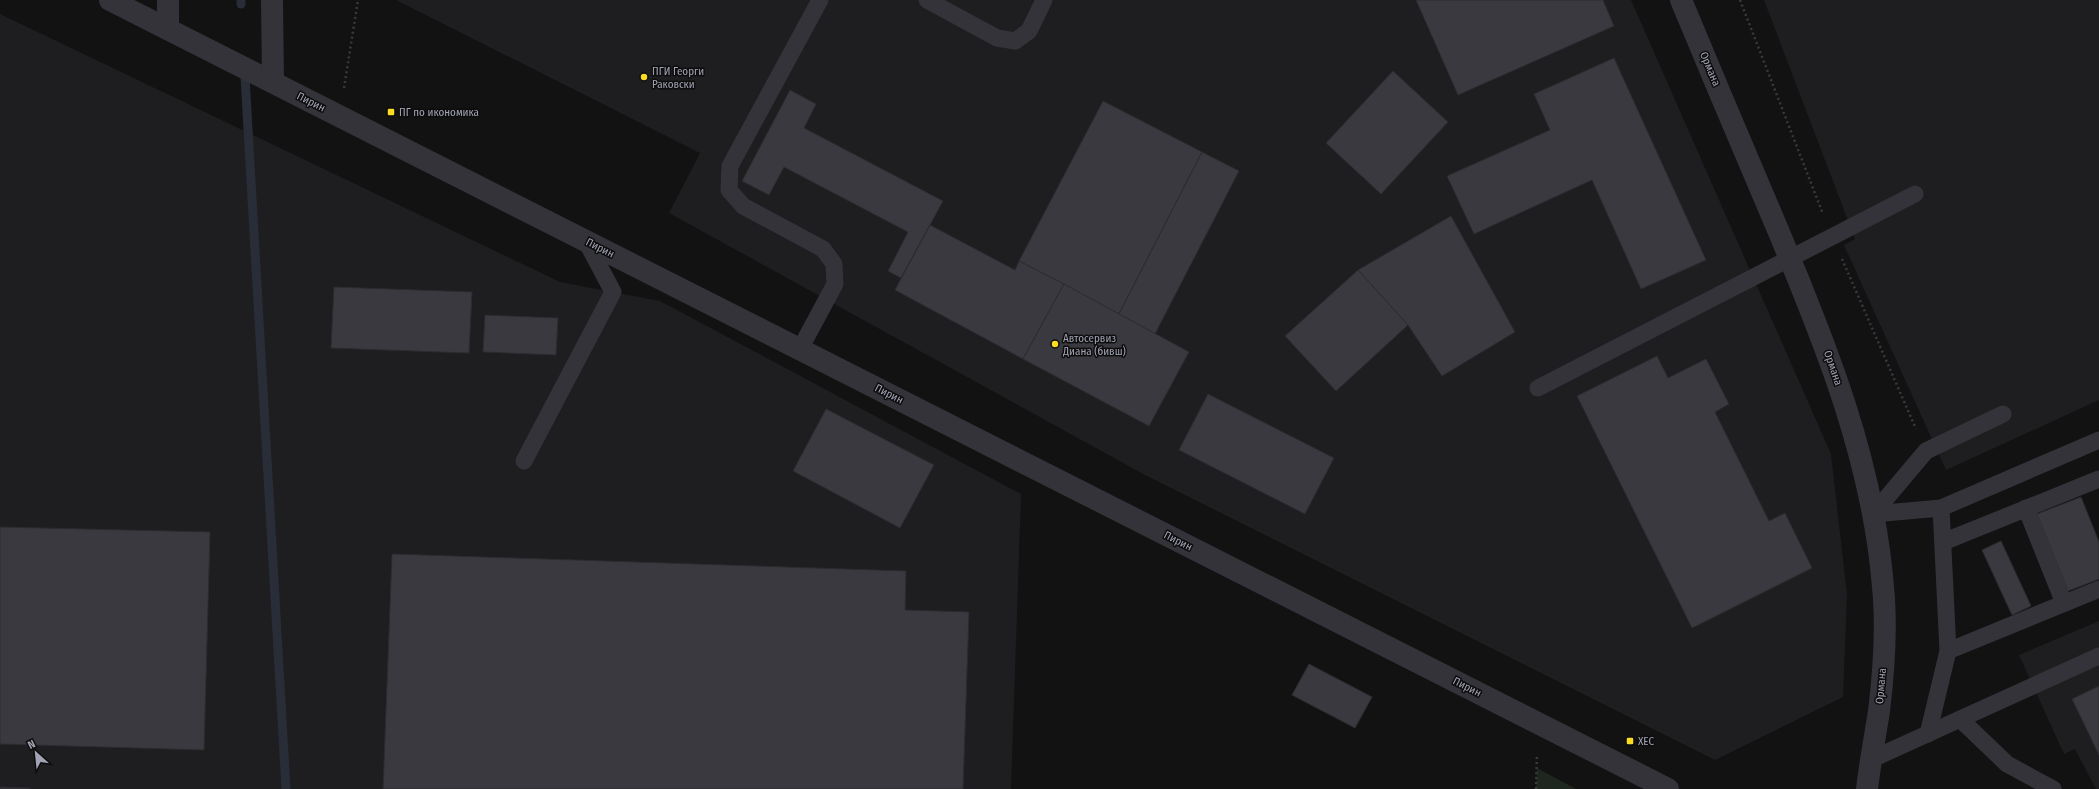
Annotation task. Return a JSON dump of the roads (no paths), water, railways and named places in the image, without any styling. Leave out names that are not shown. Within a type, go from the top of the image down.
[{"type":"street","name":"Пирин","points":[[110,0],[1668,789]]},
{"type":"street","points":[[168,0],[168,30]]},
{"type":"street","points":[[272,0],[273,82]]},
{"type":"street","name":"Ормана","points":[[1681,0],[1790,258],[1831,360],[1862,457],[1873,514],[1883,587],[1884,648],[1879,711],[1870,760],[1867,789]]},
{"type":"street","points":[[1852,789],[1870,760]]},
{"type":"lane","points":[[800,349],[835,284],[834,264],[823,249],[743,206],[729,190],[730,166],[820,0]]},
{"type":"lane","points":[[927,0],[996,38],[1015,41],[1029,31],[1044,0]]},
{"type":"lane","points":[[1538,388],[1915,194]]},
{"type":"lane","points":[[524,461],[614,292],[586,241]]},
{"type":"lane","points":[[1873,514],[1926,451],[2003,414]]},
{"type":"lane","points":[[1873,514],[1941,508],[2099,440]]},
{"type":"lane","points":[[1943,542],[2099,478]]},
{"type":"lane","points":[[1928,734],[1948,651],[1941,508]]},
{"type":"lane","points":[[2026,508],[2064,603]]},
{"type":"lane","points":[[1948,651],[2099,589]]},
{"type":"lane","points":[[1870,760],[2099,656]]},
{"type":"lane","points":[[1960,719],[2007,764],[2053,789]]},
{"type":"waterway","points":[[245,77],[286,789]]},
{"type":"place","name":"ПГИ Георги Раковски","points":[[644,77]]},
{"type":"place","name":"ПГ по икономика","points":[[391,112]]},
{"type":"place","name":"Автосервиз Диана (бивш)","points":[[1055,344]]},
{"type":"place","name":"ХЕС","points":[[1630,741]]}]
